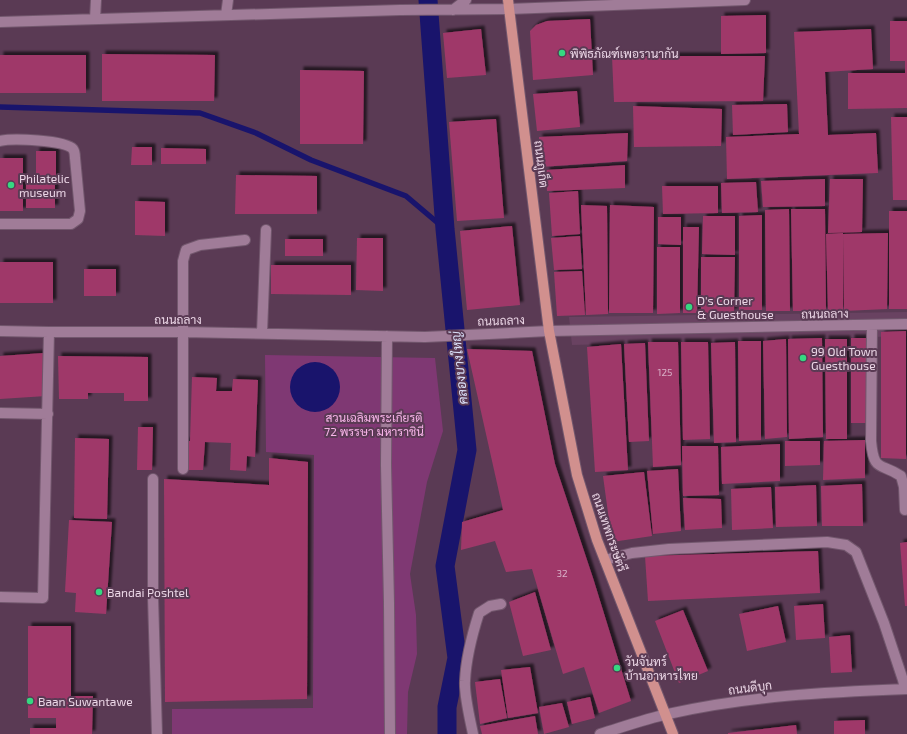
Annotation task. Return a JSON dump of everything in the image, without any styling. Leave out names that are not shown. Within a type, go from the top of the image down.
[{"type":"main road","name":"ถนนภูเก็ต","points":[[509,4],[549,331]]},
{"type":"main road","name":"ถนนเทพกระษัตรี","points":[[549,331],[577,475],[597,540],[673,734]]},
{"type":"street","points":[[95,20],[96,0]]},
{"type":"street","points":[[226,15],[228,0]]},
{"type":"street","points":[[453,10],[466,0]]},
{"type":"street","points":[[0,22],[400,10],[453,10],[509,4],[745,0]]},
{"type":"street","points":[[0,141],[14,139],[42,141],[59,143],[72,148],[75,158],[80,211],[78,219],[71,224],[0,224]]},
{"type":"street","points":[[262,333],[266,230]]},
{"type":"street","points":[[183,469],[183,261],[186,250],[200,245],[245,240]]},
{"type":"street","name":"ถนนถลาง","points":[[0,331],[262,333],[425,337],[549,331],[907,324]]},
{"type":"street","points":[[872,325],[871,441],[873,458],[875,462],[882,467],[901,476],[904,487],[905,510]]},
{"type":"street","points":[[0,597],[43,598],[49,332]]},
{"type":"street","points":[[387,336],[386,465],[390,734]]},
{"type":"street","points":[[0,414],[48,414]]},
{"type":"street","points":[[153,479],[153,597],[157,734]]},
{"type":"street","points":[[605,560],[632,553],[669,549],[827,542],[846,545],[856,552],[861,563],[884,623],[906,689]]},
{"type":"street","points":[[473,734],[465,682],[467,660],[479,613],[490,606],[501,604]]},
{"type":"street","name":"ถนนดีบุก","points":[[600,734],[666,714],[704,706],[760,698],[814,693],[906,689]]},
{"type":"shaded area","points":[[907,312],[907,336],[572,345],[569,317]]},
{"type":"shaded area","points":[[315,362],[324,364],[333,369],[338,378],[340,387],[338,396],[333,405],[324,410],[315,412],[306,410],[297,405],[292,396],[290,387],[292,378],[297,369],[306,364]]},
{"type":"green space","name":"สวนเฉลิมพระเกียรติ 72 พรรษา มหาราชินี","points":[[265,355],[435,358],[443,431],[427,482],[410,574],[416,615],[417,654],[408,692],[407,734],[172,734],[172,709],[313,708],[314,455],[266,452]]},
{"type":"building","points":[[766,15],[766,53],[721,54],[721,16]]},
{"type":"building","name":"พิพิธภัณฑ์เพอรานากัน","points":[[590,19],[593,75],[533,80],[530,31],[536,25],[547,21]]},
{"type":"building","points":[[890,21],[907,21],[907,108],[848,109],[848,73],[905,73],[905,61],[890,61]]},
{"type":"building","points":[[481,29],[486,75],[447,78],[443,33]]},
{"type":"building","points":[[871,29],[873,69],[825,72],[828,135],[876,133],[878,173],[727,179],[726,137],[799,134],[794,32]]},
{"type":"building","points":[[102,54],[215,55],[214,101],[102,101]]},
{"type":"building","points":[[0,55],[86,55],[86,93],[0,93]]},
{"type":"building","points":[[612,56],[765,56],[763,101],[614,102]]},
{"type":"building","points":[[300,70],[364,71],[363,144],[300,144]]},
{"type":"building","points":[[577,91],[580,127],[537,131],[533,94]]},
{"type":"building","points":[[787,104],[788,132],[733,135],[732,105]]},
{"type":"building","points":[[633,106],[722,109],[721,146],[634,147]]},
{"type":"building","points":[[891,117],[907,117],[907,200],[893,200]]},
{"type":"building","points":[[496,119],[504,218],[457,221],[449,122]]},
{"type":"building","points":[[628,133],[627,161],[540,167],[539,137]]},
{"type":"building","points":[[132,147],[152,147],[152,165],[131,165]]},
{"type":"building","points":[[161,148],[206,149],[206,164],[161,164]]},
{"type":"building","points":[[36,151],[56,151],[56,179],[36,179]]},
{"type":"building","name":"Philatelic museum","points":[[0,158],[23,158],[23,211],[0,211]]},
{"type":"building","points":[[625,165],[625,188],[547,191],[546,170]]},
{"type":"building","points":[[236,175],[317,176],[317,214],[235,214]]},
{"type":"building","points":[[825,179],[825,206],[763,207],[761,181]]},
{"type":"building","points":[[830,179],[863,179],[862,232],[828,233]]},
{"type":"building","points":[[26,181],[55,181],[55,208],[26,208]]},
{"type":"building","points":[[756,182],[758,212],[722,213],[721,183]]},
{"type":"building","points":[[662,186],[718,186],[718,213],[663,214]]},
{"type":"building","points":[[578,191],[580,234],[552,236],[549,193]]},
{"type":"building","points":[[135,201],[165,202],[165,236],[135,235]]},
{"type":"building","points":[[581,205],[607,206],[608,314],[586,315]]},
{"type":"building","points":[[610,205],[654,207],[653,313],[609,313]]},
{"type":"building","points":[[789,209],[790,311],[766,311],[765,210]]},
{"type":"building","points":[[791,209],[825,209],[826,311],[793,311]]},
{"type":"building","points":[[889,211],[907,211],[907,309],[889,309]]},
{"type":"building","points":[[762,215],[762,310],[739,310],[739,216]]},
{"type":"building","points":[[703,216],[735,216],[735,255],[702,254]]},
{"type":"building","points":[[658,217],[681,217],[681,245],[658,244]]},
{"type":"building","points":[[512,226],[520,305],[467,310],[460,231]]},
{"type":"building","points":[[683,227],[699,227],[697,313],[683,313]]},
{"type":"building","points":[[843,233],[843,310],[828,311],[826,234]]},
{"type":"building","points":[[888,233],[887,309],[844,311],[843,234]]},
{"type":"building","points":[[580,236],[582,269],[554,270],[551,238]]},
{"type":"building","points":[[357,238],[383,238],[383,291],[356,290]]},
{"type":"building","points":[[285,239],[323,239],[323,256],[285,256]]},
{"type":"building","points":[[657,247],[680,247],[680,313],[657,314]]},
{"type":"building","points":[[701,257],[735,257],[734,312],[701,313]]},
{"type":"building","points":[[0,262],[53,262],[53,303],[0,303]]},
{"type":"building","points":[[271,265],[351,265],[351,295],[271,294]]},
{"type":"building","points":[[84,269],[116,269],[116,296],[84,296]]},
{"type":"building","points":[[582,271],[585,315],[557,316],[554,272]]},
{"type":"building","points":[[906,331],[906,459],[881,458],[881,332]]},
{"type":"building","points":[[822,338],[823,437],[789,439],[788,339]]},
{"type":"building","points":[[851,338],[868,338],[868,423],[851,423]]},
{"type":"building","points":[[786,339],[787,437],[765,439],[763,341]]},
{"type":"building","points":[[825,339],[847,339],[847,439],[826,439]]},
{"type":"building","points":[[738,341],[761,341],[761,440],[739,441]]},
{"type":"building","points":[[648,342],[678,342],[681,465],[653,467]]},
{"type":"building","points":[[681,342],[708,342],[710,439],[683,440]]},
{"type":"building","points":[[735,342],[736,442],[714,443],[711,343]]},
{"type":"building","points":[[645,343],[649,441],[629,442],[624,344]]},
{"type":"building","points":[[621,344],[628,470],[595,472],[587,347]]},
{"type":"building","points":[[467,349],[532,351],[555,464],[593,578],[631,701],[599,713],[584,667],[563,674],[532,569],[506,572],[495,541],[461,550],[462,522],[503,510]]},
{"type":"building","points":[[44,353],[46,396],[0,399],[0,356]]},
{"type":"building","points":[[58,356],[148,357],[148,401],[124,401],[124,393],[88,393],[88,399],[59,399]]},
{"type":"building","points":[[192,377],[217,378],[216,391],[232,391],[233,379],[258,380],[255,457],[247,456],[246,471],[230,470],[231,443],[205,442],[203,470],[185,470],[186,441],[190,441]]},
{"type":"building","points":[[138,427],[153,427],[152,470],[137,470]]},
{"type":"building","points":[[75,438],[109,439],[107,519],[74,518]]},
{"type":"building","points":[[865,440],[865,478],[823,480],[824,441]]},
{"type":"building","points":[[785,441],[820,441],[820,465],[785,466]]},
{"type":"building","points":[[780,444],[780,481],[722,484],[721,447]]},
{"type":"building","points":[[682,446],[718,446],[719,495],[683,496]]},
{"type":"building","points":[[269,458],[308,462],[307,699],[165,702],[164,479],[269,485]]},
{"type":"building","points":[[678,469],[681,531],[653,534],[647,471]]},
{"type":"building","points":[[644,472],[652,536],[612,542],[603,476]]},
{"type":"building","points":[[862,484],[863,526],[822,526],[821,486]]},
{"type":"building","points":[[816,485],[817,526],[776,527],[775,487]]},
{"type":"building","points":[[771,487],[773,528],[732,530],[731,489]]},
{"type":"building","points":[[683,498],[721,499],[722,528],[685,530]]},
{"type":"building","points":[[69,520],[112,522],[106,614],[75,612],[76,593],[65,592]]},
{"type":"building","points":[[907,542],[907,606],[905,606],[900,543]]},
{"type":"building","points":[[818,551],[820,593],[648,601],[645,556]]},
{"type":"building","points":[[535,592],[551,650],[523,656],[509,602]]},
{"type":"building","points":[[823,604],[825,638],[796,640],[794,606]]},
{"type":"building","points":[[778,606],[786,642],[747,651],[739,614]]},
{"type":"building","points":[[683,610],[708,671],[679,683],[655,621]]},
{"type":"building","points":[[28,626],[71,626],[71,696],[93,696],[92,734],[30,734],[30,728],[56,728],[56,718],[28,718]]},
{"type":"building","points":[[850,635],[852,672],[831,673],[829,637]]},
{"type":"building","points":[[530,667],[538,713],[508,718],[501,670]]},
{"type":"building","points":[[500,679],[507,718],[480,724],[475,682]]},
{"type":"building","points":[[590,697],[595,718],[572,724],[567,702]]},
{"type":"building","points":[[562,703],[569,727],[544,734],[539,707]]},
{"type":"building","points":[[535,716],[538,734],[482,734],[480,726]]},
{"type":"building","points":[[865,720],[865,734],[834,734],[834,721]]},
{"type":"building","points":[[796,725],[797,734],[728,734],[728,733]]},
{"type":"waterway","name":"คลองบางใหญ่","points":[[428,0],[445,229],[467,450],[445,566],[457,658],[447,707],[447,734]]},
{"type":"waterway","points":[[0,107],[200,113],[256,133],[311,160],[406,196],[445,229]]},
{"type":"place","name":"พิพิธภัณฑ์เพอรานากัน","points":[[562,53]]},
{"type":"place","name":"Philatelic museum","points":[[11,185]]},
{"type":"place","name":"D's Corner & Guesthouse","points":[[689,307]]},
{"type":"place","name":"99 Old Town Guesthouse","points":[[803,358]]},
{"type":"place","name":"Bandai Poshtel","points":[[99,592]]},
{"type":"place","name":"วันจันทร์ บ้านอาหารไทย","points":[[617,668]]},
{"type":"place","name":"Baan Suwantawe","points":[[30,701]]}]
